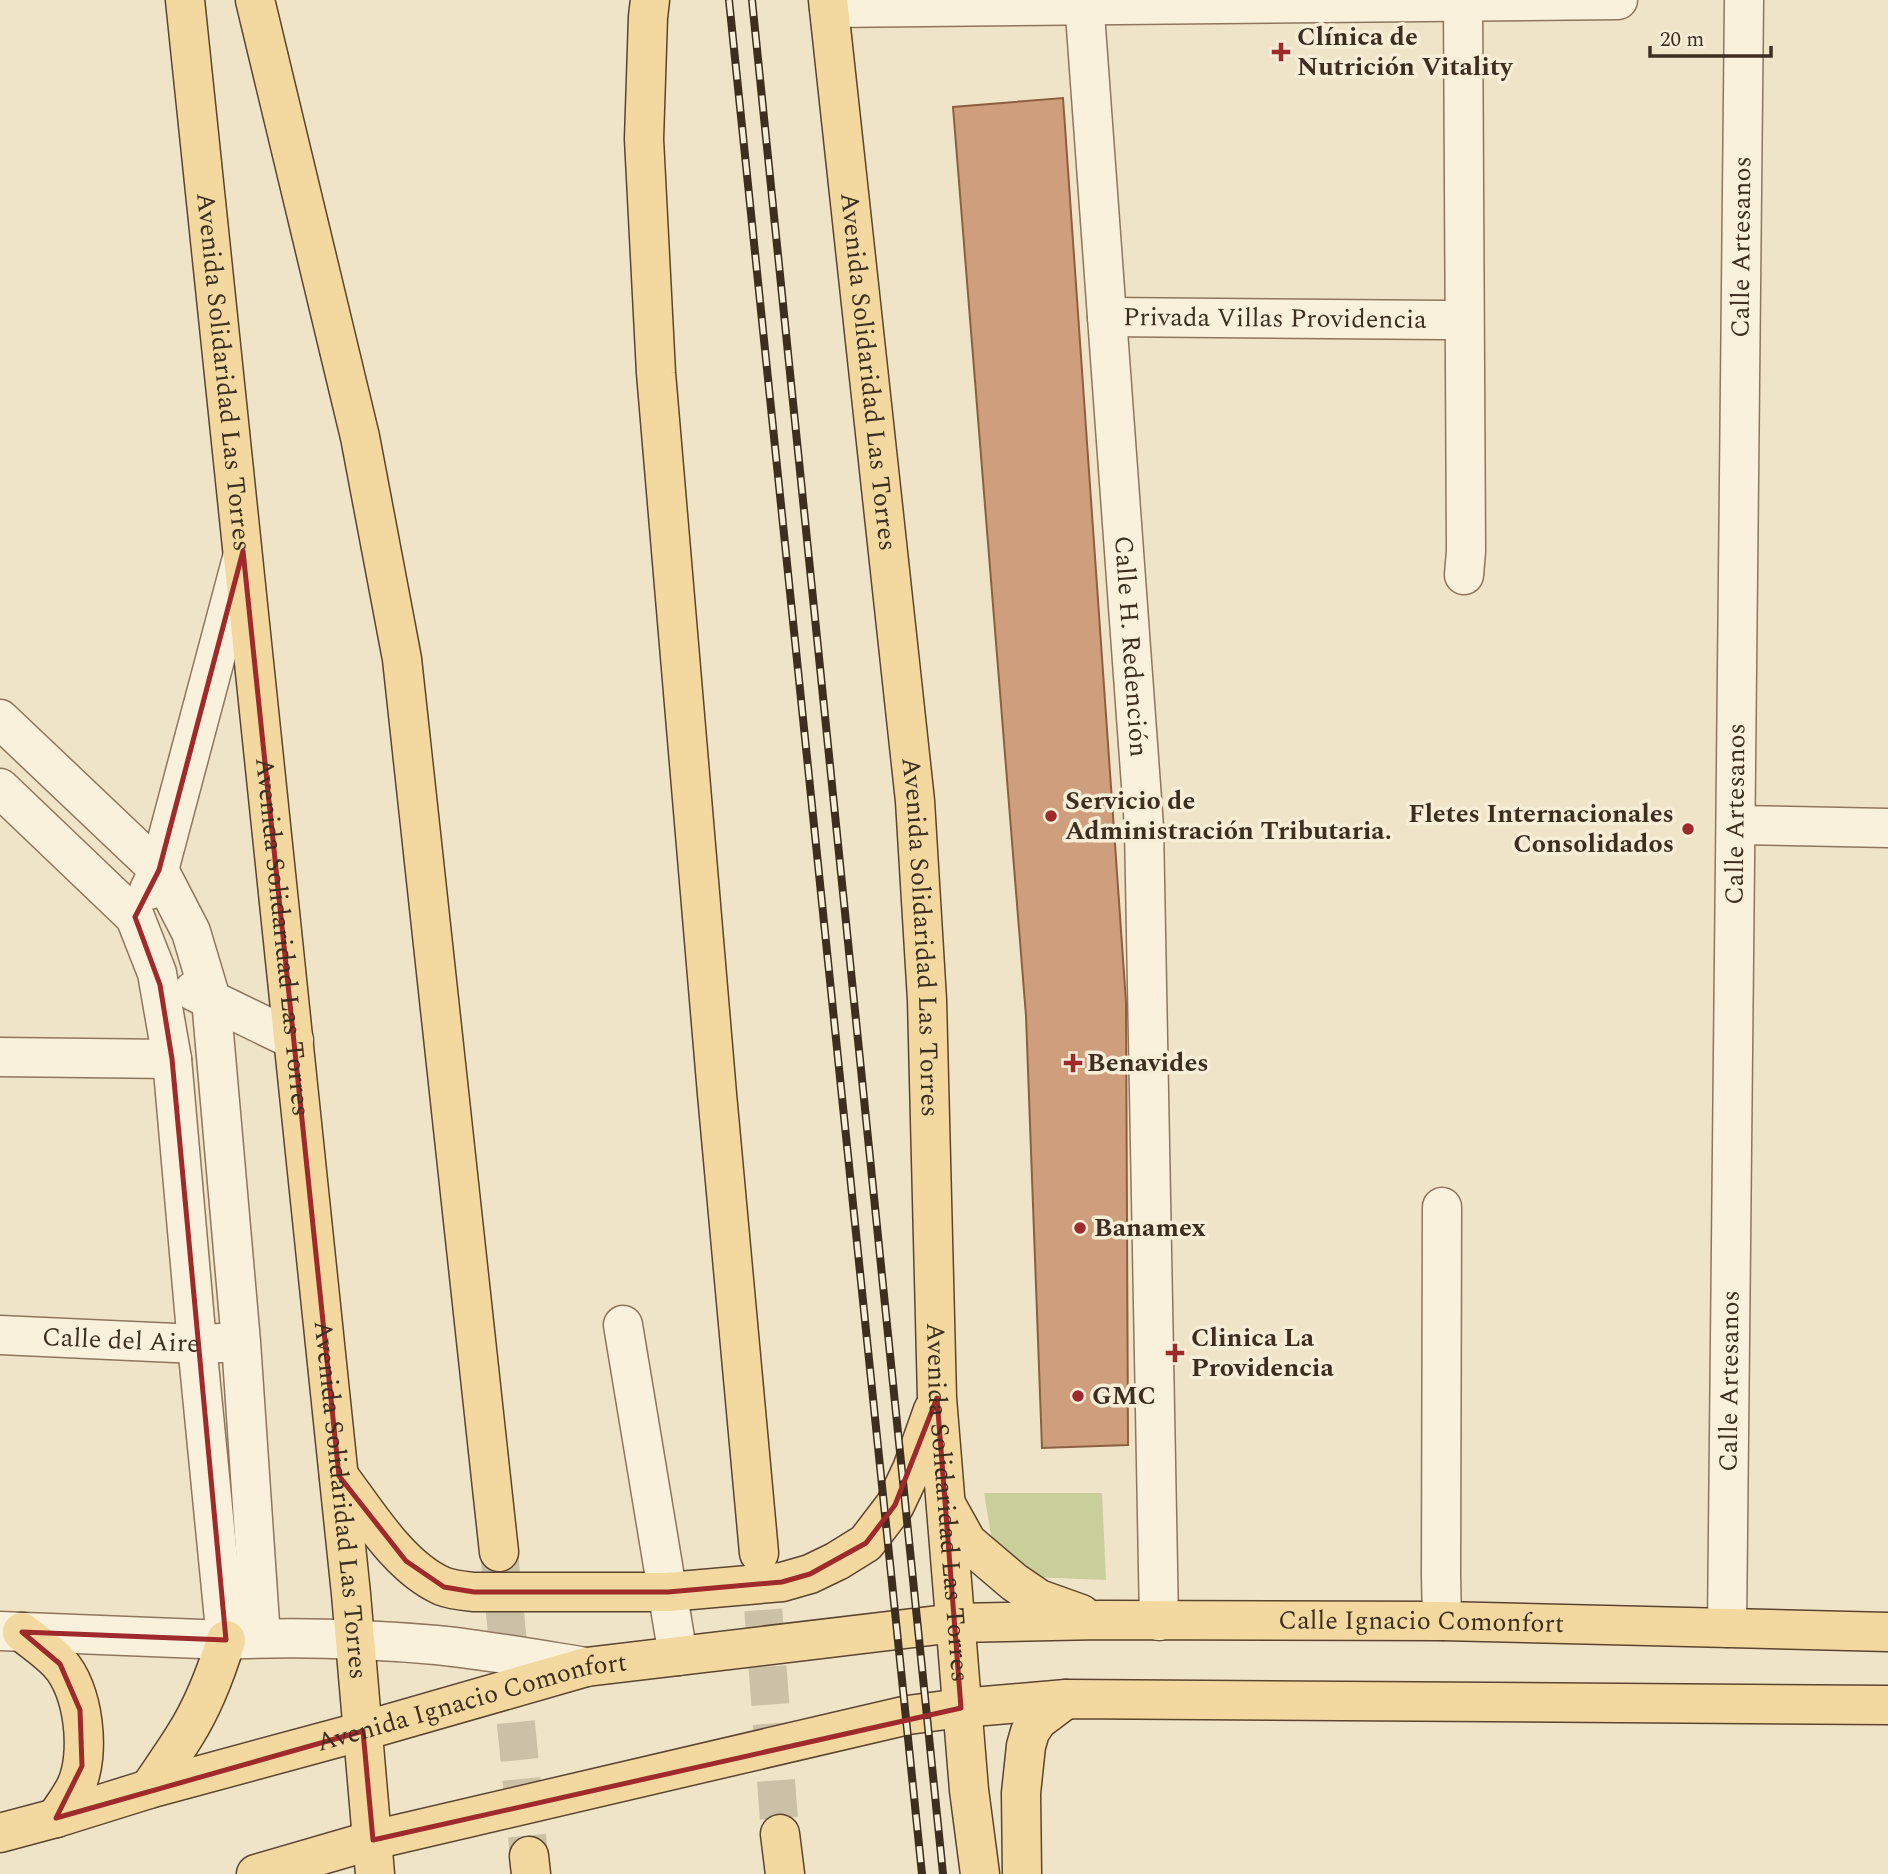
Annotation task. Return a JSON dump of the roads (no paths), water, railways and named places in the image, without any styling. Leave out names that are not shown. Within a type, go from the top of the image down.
[{"type":"main road","name":"Avenida Solidaridad Las Torres","points":[[185,0],[356,1640],[374,1857]]},
{"type":"main road","points":[[255,0],[360,437],[402,659],[499,1552]]},
{"type":"main road","points":[[650,0],[643,139],[656,373],[759,1553]]},
{"type":"main road","name":"Avenida Solidaridad Las Torres","points":[[829,4],[915,801],[928,1000],[937,1398],[961,1708],[980,1874]]},
{"type":"main road","points":[[339,1476],[382,1534],[406,1561],[424,1576],[444,1587],[474,1592],[668,1592],[782,1581],[810,1574],[866,1543],[895,1505],[912,1469],[937,1398]]},
{"type":"main road","points":[[946,1504],[968,1542],[1014,1582],[1039,1599],[1100,1620]]},
{"type":"main road","name":"Calle Ignacio Comonfort","points":[[956,1623],[1100,1620],[1442,1621],[1888,1632]]},
{"type":"main road","name":"Avenida Ignacio Comonfort","points":[[0,1833],[586,1667],[956,1623]]},
{"type":"main road","points":[[11,1631],[60,1664],[72,1684],[80,1710],[85,1742],[82,1766],[76,1786],[56,1818]]},
{"type":"main road","points":[[149,1789],[187,1733],[216,1674],[243,1639]]},
{"type":"main road","points":[[1022,1874],[1021,1793],[1026,1746],[1030,1732],[1038,1720],[1066,1699]]},
{"type":"main road","points":[[256,1874],[374,1857],[908,1715],[961,1708],[1066,1699],[1888,1705]]},
{"type":"main road","points":[[780,1834],[785,1874]]},
{"type":"street","points":[[829,4],[1618,0]]},
{"type":"street","name":"Calle Artesanos","points":[[1727,1629],[1744,0]]},
{"type":"street","points":[[1463,1],[1464,575]]},
{"type":"street","name":"Calle H. Redención","points":[[1084,3],[1144,827],[1158,1622]]},
{"type":"street","name":"Privada Villas Providencia","points":[[1107,317],[1444,320]]},
{"type":"street","points":[[135,917],[159,870],[243,551]]},
{"type":"street","points":[[0,719],[159,870],[191,932],[211,999],[241,1342],[243,1639]]},
{"type":"street","points":[[0,788],[135,917],[157,973],[172,1059],[197,1344],[243,1639]]},
{"type":"street","points":[[1736,825],[1888,828]]},
{"type":"street","points":[[157,973],[294,1040]]},
{"type":"street","points":[[0,1057],[172,1059]]},
{"type":"street","points":[[1442,1207],[1442,1621]]},
{"type":"street","points":[[623,1325],[678,1656]]},
{"type":"street","name":"Calle del Aire","points":[[0,1335],[197,1344],[241,1342]]},
{"type":"street","points":[[11,1631],[356,1640],[438,1646],[586,1667]]},
{"type":"tunnel","points":[[499,1552],[529,1856]]},
{"type":"tunnel","points":[[759,1553],[780,1834]]},
{"type":"railway","points":[[729,0],[922,1874]]},
{"type":"railway","points":[[752,0],[943,1874]]},
{"type":"place","name":"Clínica de Nutrición Vitality","points":[[1281,52]]},
{"type":"place","name":"Servicio de Administración Tributaria.","points":[[1051,816]]},
{"type":"place","name":"Fletes Internacionales Consolidados","points":[[1688,829]]},
{"type":"place","name":"Benavides","points":[[1073,1063]]},
{"type":"place","name":"Banamex","points":[[1080,1228]]},
{"type":"place","name":"Clinica La Providencia","points":[[1175,1353]]},
{"type":"place","name":"GMC","points":[[1078,1396]]}]
